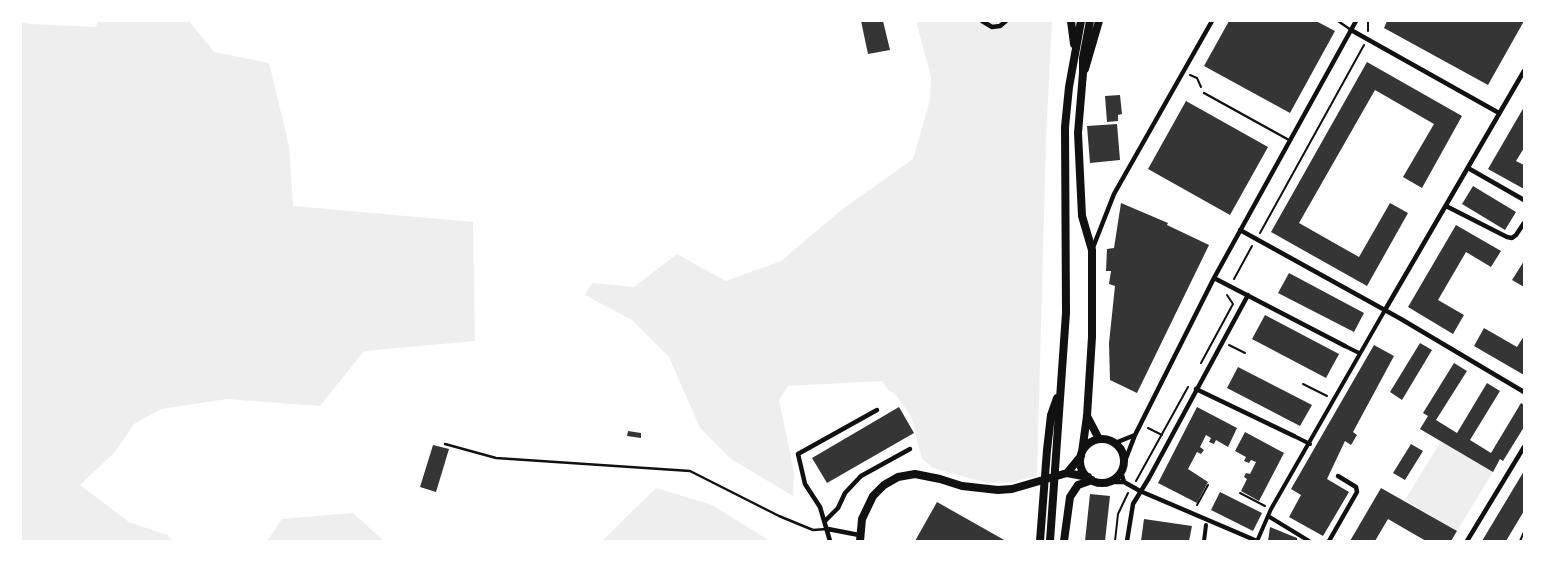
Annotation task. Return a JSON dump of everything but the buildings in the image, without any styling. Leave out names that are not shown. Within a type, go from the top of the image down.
[{"type":"main road","points":[[1071,21],[1075,50]]},
{"type":"main road","points":[[1051,538],[1055,452],[1068,274],[1064,203],[1065,127],[1075,50],[1081,21]]},
{"type":"main road","points":[[1090,21],[1084,46],[1084,74],[1079,111],[1078,160],[1082,216],[1089,247],[1092,250],[1092,337],[1087,416],[1080,464],[1090,478]]},
{"type":"main road","points":[[1084,74],[1099,21]]},
{"type":"main road","points":[[1041,538],[1051,415],[1061,384]]},
{"type":"main road","points":[[1087,416],[1099,439]]},
{"type":"main road","points":[[859,538],[862,519],[873,496],[884,485],[898,477],[916,474],[962,486],[998,490],[1012,489],[1067,473],[1090,478],[1102,483],[1109,482],[1121,472],[1125,461],[1120,448],[1115,443],[1099,439],[1088,444],[1067,473]]},
{"type":"main road","points":[[1064,541],[1070,497],[1078,485],[1090,478]]},
{"type":"street","points":[[982,21],[986,25],[995,27],[1000,26],[1006,21]]},
{"type":"street","points":[[1092,250],[1114,194],[1212,21]]},
{"type":"street","points":[[1125,461],[1135,435],[1214,278],[1356,21]]},
{"type":"street","points":[[1351,30],[1499,113]]},
{"type":"street","points":[[1109,482],[1124,482],[1140,491],[1258,540],[1268,516],[1310,444],[1359,353],[1524,71]]},
{"type":"street","points":[[1468,168],[1524,200]]},
{"type":"street","points":[[1446,206],[1507,237],[1512,238],[1516,235],[1524,223]]},
{"type":"street","points":[[1240,230],[1385,310],[1524,392]]},
{"type":"street","points":[[1214,278],[1359,353]]},
{"type":"street","points":[[1127,541],[1133,504],[1150,478],[1196,389],[1248,296]]},
{"type":"street","points":[[1196,389],[1310,444]]},
{"type":"street","points":[[830,541],[820,507],[805,484],[798,454],[877,410]]},
{"type":"street","points":[[1115,443],[1135,435]]},
{"type":"street","points":[[1467,541],[1524,448]]},
{"type":"street","points":[[825,521],[838,508],[845,493],[861,476],[910,449]]},
{"type":"street","points":[[1121,472],[1124,482]]},
{"type":"street","points":[[1329,541],[1357,492],[1356,487],[1338,476]]},
{"type":"street","points":[[1268,516],[1309,541]]},
{"type":"street","points":[[1204,541],[1206,525]]},
{"type":"street","points":[[828,529],[859,538]]},
{"type":"lane","points":[[1338,21],[1351,30]]},
{"type":"lane","points":[[1204,94],[1289,140]]},
{"type":"lane","points":[[446,444],[496,458],[690,471],[778,516],[813,530],[828,529]]},
{"type":"path","points":[[1197,370],[1233,304],[1227,295],[1230,286],[1368,38],[1368,21]]},
{"type":"path","points":[[1189,74],[1197,78],[1204,94]]},
{"type":"path","points":[[1223,342],[1245,353]]},
{"type":"path","points":[[1303,384],[1334,400]]},
{"type":"path","points":[[1142,424],[1162,435],[1188,386]]},
{"type":"path","points":[[1198,506],[1208,485]]},
{"type":"path","points":[[1240,493],[1258,502]]},
{"type":"path","points":[[1520,541],[1524,532]]},
{"type":"shaded area","points":[[21,21],[30,24],[96,27],[98,21],[189,21],[214,52],[269,63],[289,146],[293,206],[473,222],[475,341],[364,351],[320,406],[227,399],[161,409],[134,424],[115,452],[80,485],[129,522],[167,535],[173,541],[21,541]]},
{"type":"shaded area","points":[[916,21],[1052,21],[1046,140],[1037,476],[1012,482],[987,483],[933,468],[922,459],[911,416],[896,395],[889,391],[882,381],[788,386],[779,400],[794,472],[793,496],[731,459],[700,428],[669,357],[632,320],[585,295],[592,283],[634,287],[677,254],[726,281],[781,261],[840,211],[913,159],[930,100],[931,77]]},
{"type":"shaded area","points":[[1441,441],[1493,472],[1457,531],[1405,500]]},
{"type":"shaded area","points":[[656,488],[712,505],[770,541],[602,541]]},
{"type":"shaded area","points":[[353,513],[384,541],[267,541],[282,519]]}]
